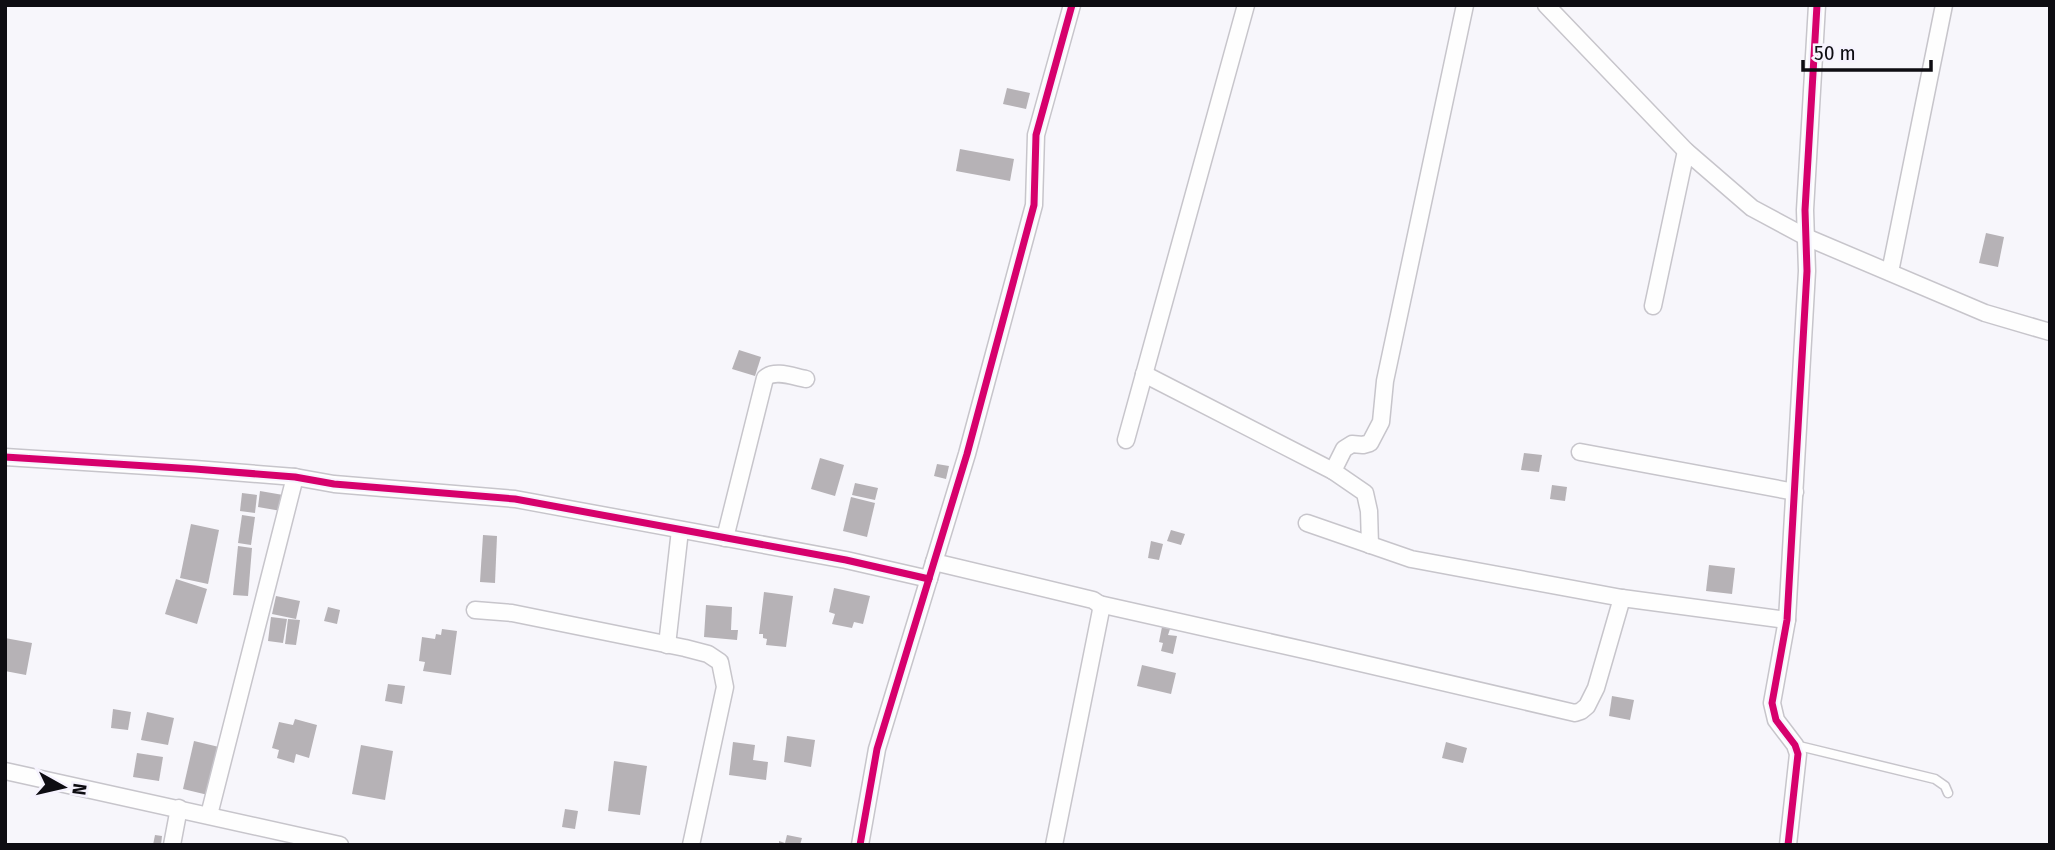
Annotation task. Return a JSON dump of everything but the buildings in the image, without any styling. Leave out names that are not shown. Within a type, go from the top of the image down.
[{"type":"street","points":[[860,845],[877,749],[967,454],[1034,205],[1036,135],[1073,5]]},
{"type":"street","points":[[1126,440],[1246,5]]},
{"type":"street","points":[[1333,471],[1344,449],[1352,443],[1370,443],[1381,422],[1385,381],[1465,5]]},
{"type":"street","points":[[1546,5],[1686,151],[1752,208],[1806,237],[1984,313],[2050,332]]},
{"type":"street","points":[[1788,845],[1798,754],[1795,745],[1776,720],[1772,703],[1787,620],[1807,271],[1805,210],[1818,5]]},
{"type":"street","points":[[1889,272],[1944,5]]},
{"type":"street","points":[[1653,306],[1686,151]]},
{"type":"street","points":[[725,538],[765,378],[775,373],[806,379]]},
{"type":"street","points":[[1144,374],[1333,471],[1365,493],[1369,511],[1370,545]]},
{"type":"street","points":[[1580,452],[1795,492]]},
{"type":"street","points":[[5,457],[295,477],[334,484],[515,499],[846,560],[929,579]]},
{"type":"street","points":[[209,815],[295,477]]},
{"type":"street","points":[[1307,523],[1411,559],[1622,598],[1787,620]]},
{"type":"street","points":[[667,645],[680,530]]},
{"type":"street","points":[[934,562],[1093,600],[1099,604],[1575,713],[1587,705],[1596,688],[1622,598]]},
{"type":"street","points":[[1054,845],[1101,610],[1099,604]]},
{"type":"street","points":[[475,610],[512,613],[667,645],[708,654],[720,662],[725,687],[691,845]]},
{"type":"street","points":[[5,771],[340,845]]},
{"type":"street","points":[[172,845],[179,808]]},
{"type":"lane","points":[[1795,745],[1935,779],[1941,782],[1948,793]]},
{"type":"cycle path","points":[[860,845],[877,749],[967,454],[1034,205],[1036,135],[1072,5]]},
{"type":"cycle path","points":[[1788,845],[1798,754],[1795,745],[1776,720],[1772,703],[1787,620],[1807,271],[1805,210],[1817,5]]},
{"type":"cycle path","points":[[5,457],[295,477],[334,484],[515,499],[846,560],[929,579]]}]
